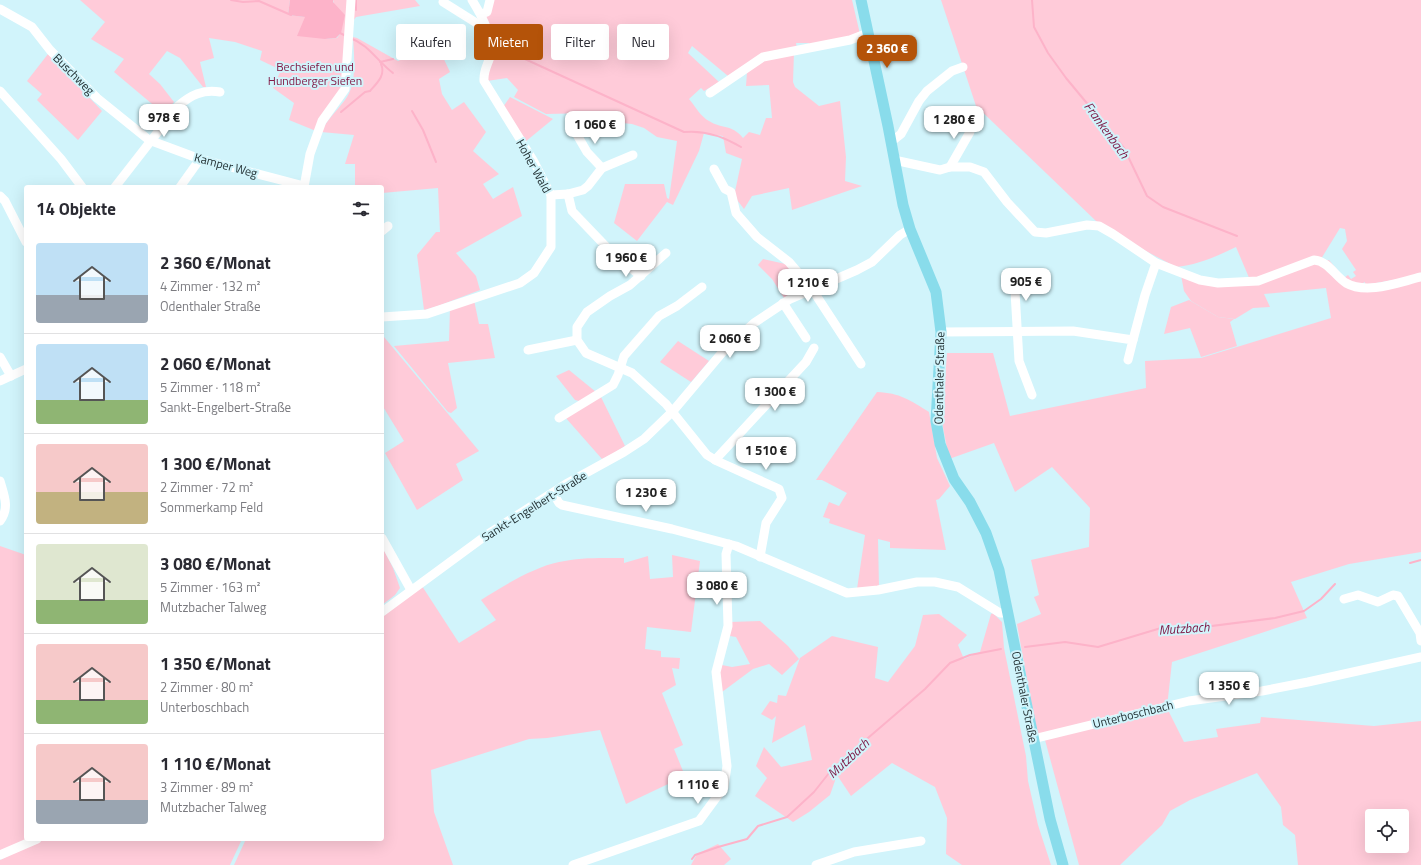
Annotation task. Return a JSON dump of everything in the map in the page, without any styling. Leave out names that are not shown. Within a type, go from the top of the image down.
[{"type":"main road","name":"Odenthaler Straße","points":[[861,0],[891,142],[902,205],[910,229],[936,292],[941,332],[936,421],[940,444],[954,479],[970,502],[986,533],[999,570],[1050,819],[1063,865]]},
{"type":"street","name":"Kamper Weg","points":[[304,185],[310,154],[322,121],[345,89],[351,0]]},
{"type":"street","points":[[472,0],[481,14],[484,24]]},
{"type":"street","points":[[481,14],[487,12],[490,0]]},
{"type":"street","points":[[443,2],[478,24]]},
{"type":"street","name":"Buschweg","points":[[0,9],[32,27],[50,50],[97,98],[149,140]]},
{"type":"street","points":[[710,92],[764,57],[850,40],[868,33]]},
{"type":"street","name":"Hoher Wald","points":[[384,317],[427,314],[520,283],[534,273],[551,247],[551,195],[533,160],[484,80],[484,71],[489,60]]},
{"type":"street","points":[[891,142],[901,134],[927,91],[952,71],[963,67]]},
{"type":"street","points":[[115,185],[149,140],[187,98],[198,93],[211,90],[220,92]]},
{"type":"street","points":[[0,91],[62,159],[81,185]]},
{"type":"street","points":[[950,167],[970,132],[959,116],[952,111]]},
{"type":"street","points":[[576,132],[587,152],[602,168]]},
{"type":"street","name":"Kamper Weg","points":[[149,140],[200,159],[300,185]]},
{"type":"street","points":[[551,195],[577,193],[588,186],[602,168],[633,155]]},
{"type":"street","points":[[181,185],[200,159]]},
{"type":"street","points":[[894,160],[940,170],[950,167],[970,167],[984,172],[1007,202],[1035,232],[1046,234],[1087,225],[1095,225],[1113,234],[1156,263],[1200,280],[1218,283],[1258,282],[1314,260],[1322,263],[1346,283],[1357,287],[1380,286],[1421,277]]},
{"type":"street","points":[[714,169],[725,189],[731,192],[736,213],[757,237],[789,262],[812,289],[861,364]]},
{"type":"street","points":[[568,194],[572,211],[621,261],[640,276]]},
{"type":"street","points":[[0,196],[5,201],[24,238]]},
{"type":"street","name":"Sankt-Engelbert-Straße","points":[[384,610],[488,534],[566,484],[624,452],[644,439],[673,411],[726,348],[754,323],[783,303],[872,262],[900,236],[910,229]]},
{"type":"street","points":[[666,253],[630,285],[610,296],[587,312],[577,327],[577,340],[586,352],[632,374],[673,411],[702,451],[715,460],[774,486],[782,492],[781,500],[766,523],[760,557]]},
{"type":"street","points":[[1128,360],[1132,340],[1156,263]]},
{"type":"street","points":[[1014,274],[1019,361],[1032,395]]},
{"type":"street","points":[[559,418],[613,385],[624,356],[659,316],[677,306],[702,287]]},
{"type":"street","points":[[783,303],[806,338]]},
{"type":"street","points":[[941,332],[1073,331],[1132,340]]},
{"type":"street","points":[[528,350],[577,340]]},
{"type":"street","points":[[715,460],[806,362],[814,348]]},
{"type":"street","points":[[0,357],[11,376]]},
{"type":"street","points":[[0,381],[24,370]]},
{"type":"street","points":[[0,481],[6,503],[5,511],[0,521]]},
{"type":"street","points":[[553,493],[556,500],[562,505],[672,529],[729,544],[847,593],[878,590],[917,582],[940,582],[958,587],[1000,613],[1008,613]]},
{"type":"street","points":[[384,542],[411,590]]},
{"type":"street","points":[[573,865],[699,821],[724,787],[726,766],[716,672],[728,626],[726,560],[729,544]]},
{"type":"street","points":[[1344,599],[1358,595],[1378,602],[1393,595],[1398,596],[1420,633],[1421,641]]},
{"type":"street","name":"Unterboschbach","points":[[1033,739],[1189,700],[1308,682],[1421,657]]},
{"type":"street","points":[[0,855],[32,841]]},
{"type":"street","points":[[816,865],[854,852],[921,841]]},
{"type":"green space","name":"Bechsiefen und Hundberger Siefen","points":[[80,0],[290,0],[288,15],[305,17],[325,39],[337,38],[341,33],[333,0],[350,0],[348,78],[316,131],[289,120],[294,103],[273,88],[281,70],[260,60],[262,51],[235,42],[209,38],[214,58],[200,62],[206,87],[203,87],[180,58],[167,51],[149,74],[160,84],[174,102],[164,114],[114,72],[124,59],[91,39],[105,22]]},
{"type":"green space","points":[[354,0],[415,0],[420,6],[356,17],[353,21]]},
{"type":"green space","points":[[493,0],[852,0],[860,34],[810,48],[809,43],[796,43],[797,49],[781,49],[755,58],[728,76],[692,46],[688,53],[719,82],[704,91],[701,88],[689,99],[703,117],[713,123],[735,131],[743,138],[749,132],[760,135],[766,118],[772,118],[769,85],[746,86],[747,72],[758,61],[794,52],[793,82],[795,87],[819,106],[840,101],[846,157],[845,181],[862,186],[792,210],[789,188],[752,196],[744,209],[734,196],[742,159],[726,153],[723,136],[704,133],[699,151],[673,205],[667,202],[637,241],[614,223],[625,184],[664,184],[667,198],[669,199],[677,141],[657,137],[644,128],[632,124],[603,121],[593,113],[546,114],[514,97],[518,90],[507,78],[487,81],[485,74],[490,60],[543,60],[543,24],[487,24],[485,16]]},
{"type":"green space","points":[[941,0],[1421,0],[1421,275],[1365,285],[1365,282],[1359,285],[1345,280],[1326,261],[1329,260],[1344,278],[1348,275],[1351,279],[1356,276],[1353,272],[1356,270],[1342,249],[1347,241],[1345,229],[1340,228],[1321,259],[1306,260],[1250,280],[1236,247],[1207,260],[1176,267],[1112,233],[1096,221],[976,106]]},
{"type":"green space","points":[[353,37],[398,61],[444,60],[450,72],[439,79],[442,94],[452,110],[464,102],[486,132],[473,151],[499,174],[483,184],[493,199],[513,187],[522,216],[456,253],[476,276],[480,290],[424,310],[417,255],[436,232],[440,232],[438,188],[384,193],[384,185],[355,185],[355,164],[345,164],[354,135],[321,132],[347,97],[354,76]]},
{"type":"green space","points":[[48,54],[83,88],[83,91],[102,111],[78,140],[37,100],[42,94],[27,81]]},
{"type":"green space","points":[[510,97],[553,119],[525,142],[503,107]]},
{"type":"green space","points":[[763,259],[790,265],[805,287],[784,298],[772,279],[758,265]]},
{"type":"green space","points":[[1312,263],[1319,265],[1354,289],[1421,279],[1421,552],[1349,564],[1291,582],[1307,618],[1172,662],[1167,707],[1035,737],[1029,691],[1017,624],[1041,614],[1034,597],[1039,595],[1031,560],[1089,547],[1090,508],[1052,467],[1015,492],[994,443],[949,459],[942,422],[947,353],[993,353],[1010,416],[1146,388],[1145,361],[1201,358],[1331,318],[1326,288],[1264,294],[1270,307],[1253,308],[1235,319],[1218,317],[1191,301],[1184,291],[1181,275],[1241,286]]},
{"type":"green space","points":[[474,300],[479,324],[488,324],[495,358],[448,363],[457,408],[451,413],[448,412],[394,346],[449,341],[450,308]]},
{"type":"green space","points":[[1189,300],[1218,317],[1234,319],[1230,322],[1237,346],[1201,357],[1190,328],[1164,334],[1171,307]]},
{"type":"green space","points":[[384,337],[479,451],[456,464],[463,480],[417,510],[385,453],[404,441],[384,408]]},
{"type":"green space","points":[[678,341],[709,361],[691,382],[660,362]]},
{"type":"green space","points":[[569,370],[596,392],[579,401],[575,400],[556,376]]},
{"type":"green space","points":[[877,392],[899,396],[929,412],[937,458],[950,486],[939,499],[936,500],[946,550],[890,548],[890,542],[878,539],[879,587],[857,589],[865,535],[829,523],[830,519],[823,517],[829,502],[839,506],[847,493],[822,480],[816,480]]},
{"type":"green space","points":[[600,395],[625,446],[617,452],[602,459],[565,417]]},
{"type":"green space","points":[[0,546],[24,554],[24,840],[0,857]]},
{"type":"green space","points":[[384,550],[393,568],[400,588],[395,595],[384,603]]},
{"type":"green space","points":[[672,555],[700,561],[691,632],[647,627],[645,649],[661,651],[661,657],[680,658],[679,669],[672,668],[676,685],[662,693],[683,745],[674,749],[685,776],[626,804],[600,730],[547,738],[529,739],[431,770],[434,812],[453,865],[234,865],[245,841],[384,841],[384,615],[422,586],[459,643],[496,620],[481,600],[509,583],[549,564],[575,559],[591,558],[624,558],[624,563],[648,556],[650,579],[673,577]]},
{"type":"green space","points":[[993,613],[1002,622],[1004,648],[1026,756],[1028,781],[1038,825],[1051,865],[962,865],[946,854],[947,818],[935,787],[892,763],[851,796],[837,775],[830,795],[809,812],[793,822],[755,796],[767,778],[756,766],[764,747],[781,767],[812,760],[805,725],[772,743],[776,716],[772,720],[761,714],[770,701],[777,703],[778,695],[786,696],[800,658],[832,636],[878,647],[875,678],[888,682],[915,646],[923,615],[939,614],[967,635],[958,645],[964,659],[980,652],[991,614]]},
{"type":"green space","points":[[760,621],[788,646],[799,659],[782,675],[769,664],[753,669],[722,692],[718,673],[722,665],[732,667],[750,664],[736,637],[730,636],[730,622]]},
{"type":"green space","points":[[1167,708],[1184,742],[1218,737],[1216,729],[1260,723],[1261,717],[1374,726],[1421,721],[1421,865],[1298,865],[1295,835],[1283,825],[1281,807],[1257,773],[1190,800],[1170,811],[1162,825],[1120,865],[1079,865],[1045,740]]},
{"type":"green space","points":[[38,841],[241,841],[230,865],[0,865],[0,860]]},
{"type":"green space","points":[[718,844],[731,859],[724,865],[691,865],[697,854]]},
{"type":"shaded area","points":[[290,0],[333,0],[333,2],[345,15],[341,33],[336,38],[325,39],[297,36],[305,17],[288,15]]},
{"type":"waterway","points":[[231,0],[243,2],[259,1],[291,15]]},
{"type":"waterway","points":[[356,0],[356,10]]},
{"type":"waterway","name":"Frankenbach","points":[[1032,0],[1034,27],[1048,53],[1066,78],[1124,148],[1147,196],[1163,207],[1237,236]]},
{"type":"waterway","points":[[338,32],[346,36]]},
{"type":"waterway","points":[[350,38],[362,44],[393,73]]},
{"type":"waterway","points":[[380,62],[393,59]]},
{"type":"waterway","points":[[527,60],[684,132],[707,133],[741,147]]},
{"type":"waterway","points":[[341,112],[365,92],[370,91],[382,75],[381,64]]},
{"type":"waterway","points":[[412,111],[423,130],[436,162]]},
{"type":"waterway","name":"Mutzbach","points":[[1410,563],[1421,560]]},
{"type":"waterway","name":"Mutzbach","points":[[1025,647],[1065,642],[1098,647],[1161,628],[1180,630],[1275,618],[1304,611],[1321,599],[1335,584]]},
{"type":"waterway","name":"Mutzbach","points":[[692,859],[695,855],[747,839],[758,826],[787,817],[814,792],[833,768],[925,689],[950,663],[970,655],[1001,649]]}]
